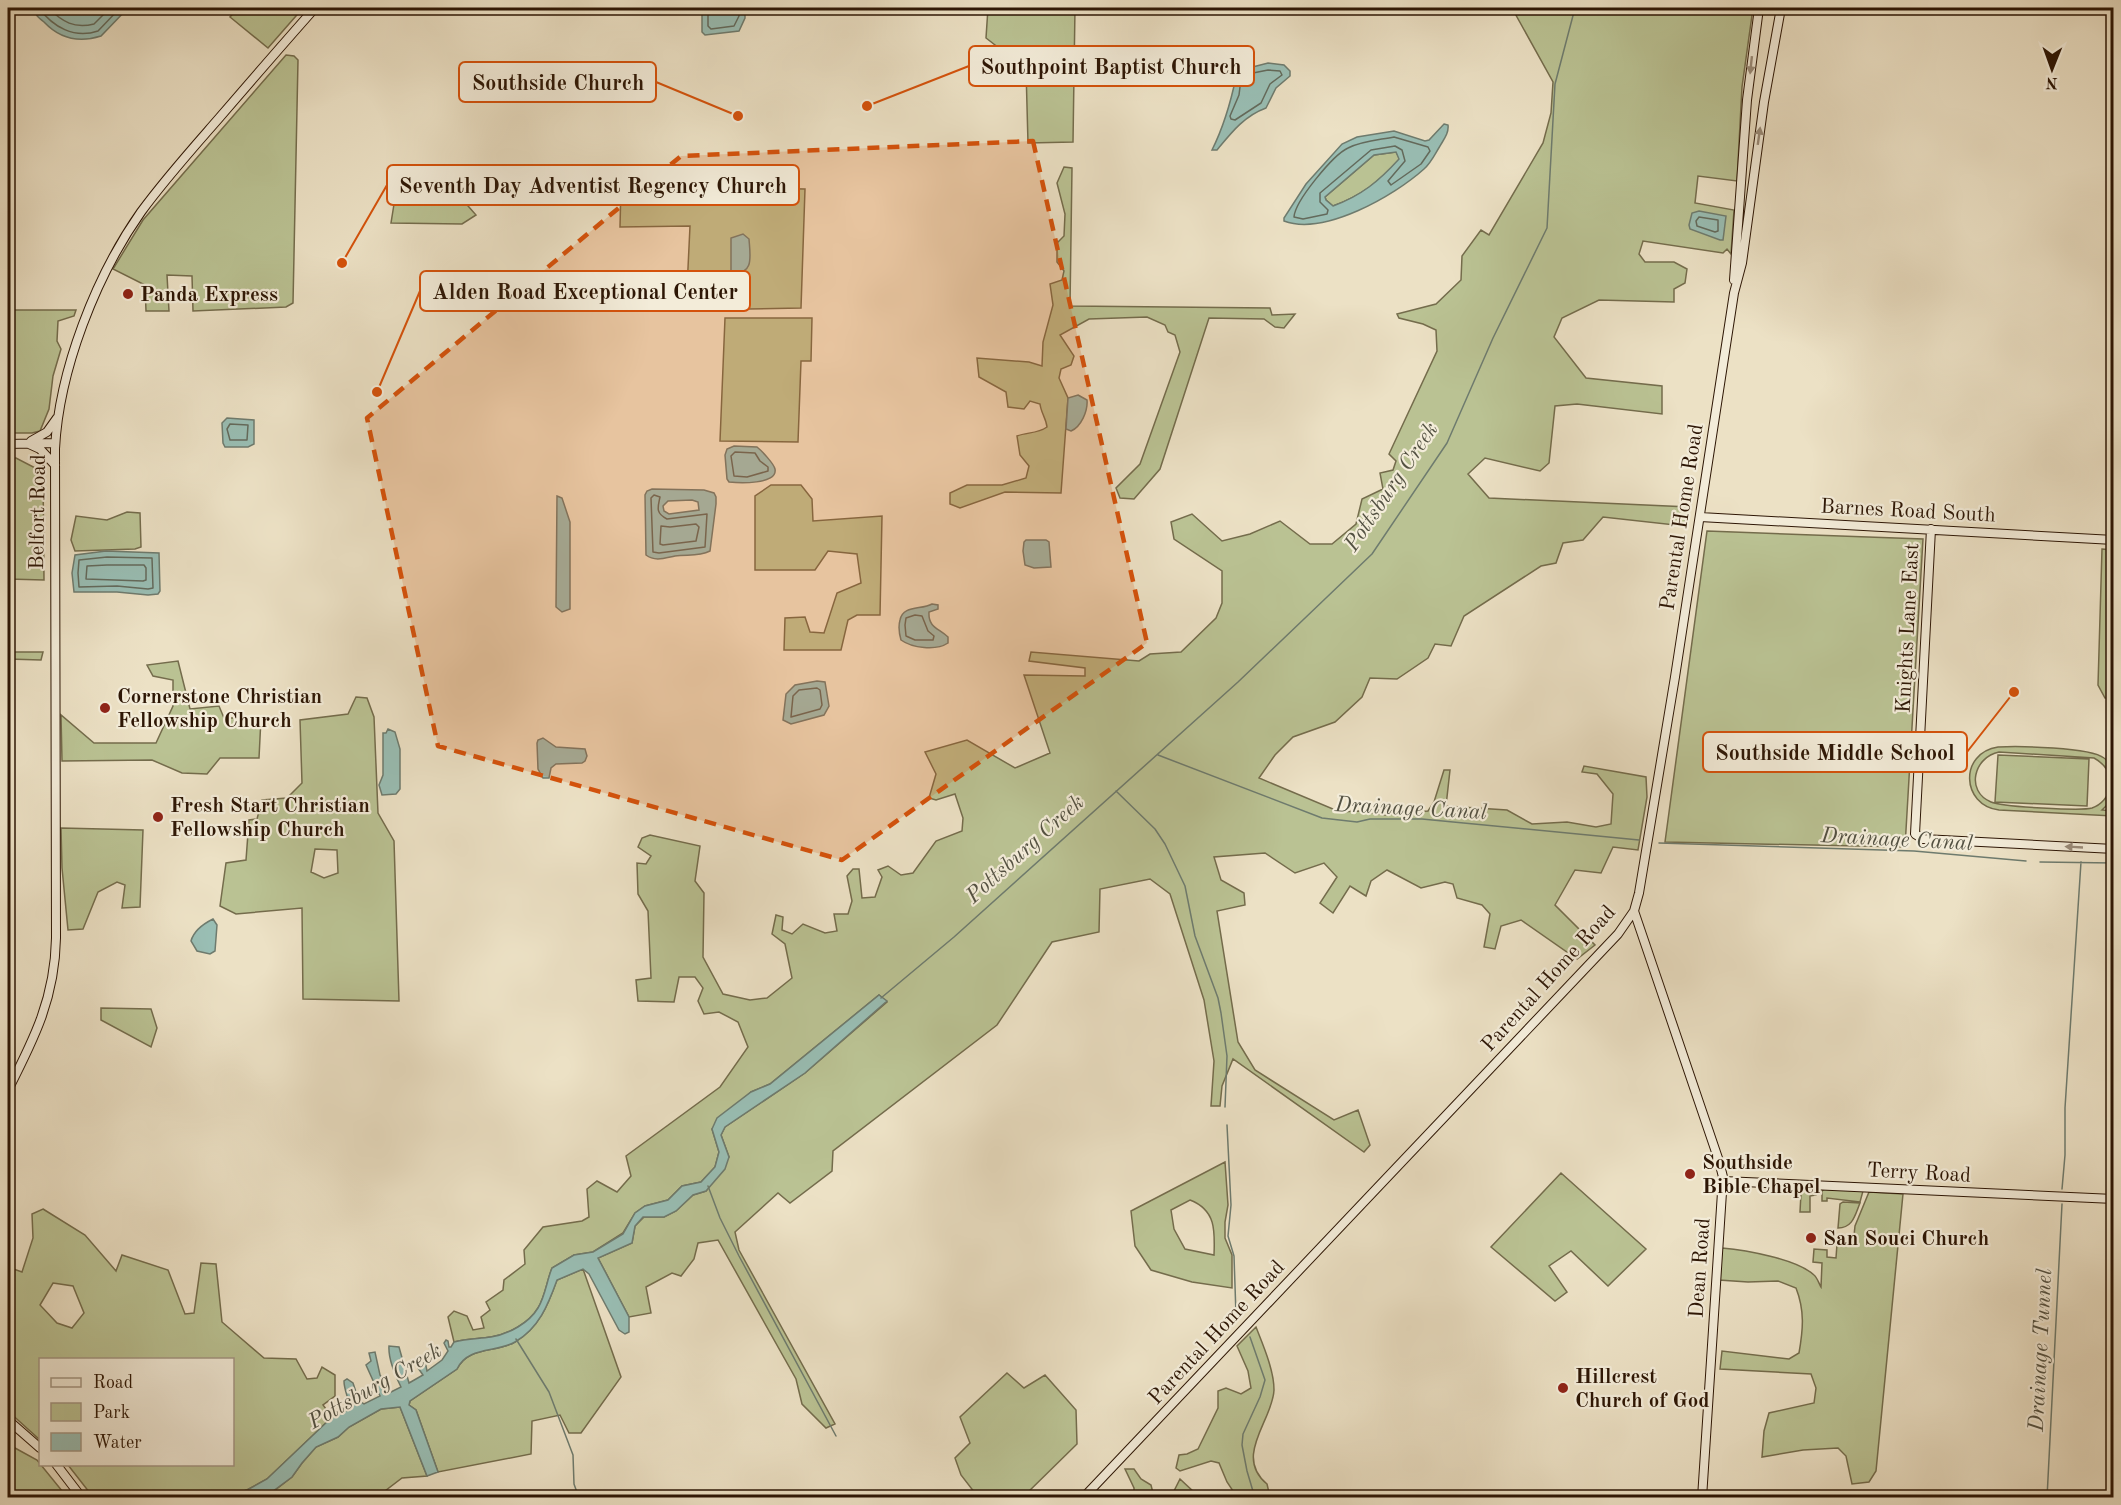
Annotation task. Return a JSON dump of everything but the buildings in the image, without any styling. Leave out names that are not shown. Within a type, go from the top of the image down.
[{"type":"street","name":"Belfort Road","points":[[8,1090],[44,1014],[53,979],[56,949],[55,443],[59,415],[76,345],[101,282],[130,229],[157,190],[315,8]]},
{"type":"street","name":"Parental Home Road","points":[[1734,294],[1734,262],[1742,192],[1748,91],[1759,8]]},
{"type":"street","name":"Parental Home Road","points":[[1083,1497],[1618,934],[1634,911],[1674,685],[1734,294],[1742,263],[1764,102],[1781,8]]},
{"type":"street","points":[[1742,192],[1751,194]]},
{"type":"street","points":[[27,443],[47,432],[59,415]]},
{"type":"street","points":[[27,443],[40,449],[55,465]]},
{"type":"street","points":[[8,444],[55,443]]},
{"type":"street","name":"Barnes Road South","points":[[1700,517],[2114,540]]},
{"type":"street","name":"Knights Lane East","points":[[1931,529],[1914,830],[1917,836],[1923,839],[2114,849]]},
{"type":"street","name":"Dean Road","points":[[1634,911],[1719,1161],[1723,1181],[1702,1497]]},
{"type":"street","name":"Terry Road","points":[[1723,1181],[2114,1199]]},
{"type":"street","points":[[8,1420],[39,1447]]},
{"type":"street","points":[[58,1466],[82,1497]]},
{"type":"highlighted area","points":[[1033,141],[1147,643],[842,860],[438,746],[367,418],[681,156]]},
{"type":"green space","points":[[238,8],[303,8],[268,48],[230,17]]},
{"type":"green space","points":[[988,8],[1075,8],[1073,142],[1028,143],[1026,69],[986,38]]},
{"type":"green space","points":[[1512,8],[1753,8],[1742,87],[1737,181],[1698,176],[1695,203],[1734,210],[1731,254],[1727,249],[1723,253],[1643,241],[1639,254],[1645,262],[1674,262],[1687,269],[1685,283],[1674,289],[1674,302],[1599,300],[1562,318],[1554,337],[1586,378],[1662,386],[1662,414],[1577,404],[1555,406],[1549,463],[1540,471],[1485,458],[1468,474],[1489,498],[1689,507],[1684,526],[1603,517],[1583,540],[1563,543],[1556,563],[1541,566],[1464,616],[1451,646],[1435,644],[1428,658],[1397,679],[1370,678],[1362,697],[1335,722],[1293,737],[1275,755],[1259,778],[1340,812],[1358,811],[1385,815],[1401,809],[1412,812],[1428,811],[1434,802],[1444,770],[1450,770],[1446,806],[1507,810],[1532,824],[1567,822],[1596,827],[1611,824],[1613,794],[1597,774],[1582,772],[1584,766],[1646,777],[1647,797],[1638,850],[1613,847],[1601,873],[1575,870],[1555,905],[1595,945],[1577,959],[1521,920],[1501,926],[1495,949],[1484,947],[1490,914],[1482,905],[1457,898],[1453,884],[1445,882],[1421,888],[1387,870],[1371,881],[1366,896],[1350,886],[1333,913],[1320,903],[1337,877],[1324,863],[1295,873],[1265,853],[1214,857],[1221,880],[1244,893],[1245,905],[1217,911],[1238,1042],[1255,1070],[1334,1120],[1358,1110],[1370,1145],[1364,1152],[1233,1059],[1222,1086],[1220,1106],[1211,1106],[1214,1061],[1204,1000],[1170,894],[1150,879],[1100,889],[1099,932],[1052,942],[997,1025],[833,1151],[832,1171],[790,1203],[778,1193],[735,1232],[739,1250],[835,1424],[826,1428],[802,1404],[796,1379],[718,1240],[698,1243],[694,1259],[681,1276],[672,1273],[646,1287],[651,1313],[629,1317],[598,1258],[632,1243],[635,1226],[644,1217],[664,1217],[676,1211],[693,1195],[706,1191],[729,1157],[721,1135],[725,1127],[805,1073],[887,1002],[879,995],[770,1084],[751,1092],[712,1129],[719,1152],[715,1167],[701,1182],[682,1186],[668,1200],[645,1206],[635,1213],[623,1233],[593,1252],[574,1255],[552,1268],[538,1308],[518,1327],[498,1336],[454,1342],[448,1317],[454,1311],[467,1316],[473,1330],[484,1328],[481,1317],[490,1310],[486,1302],[503,1290],[504,1280],[525,1264],[524,1250],[543,1227],[582,1221],[589,1217],[587,1189],[597,1181],[617,1192],[631,1176],[626,1156],[720,1087],[748,1047],[738,1022],[719,1012],[704,1014],[698,1001],[703,988],[695,977],[679,977],[674,1002],[638,1001],[636,980],[651,978],[648,911],[638,894],[637,863],[646,864],[651,856],[638,847],[642,838],[650,835],[700,846],[695,881],[704,893],[703,957],[723,994],[750,1000],[767,998],[792,978],[785,944],[772,934],[776,915],[783,917],[782,930],[792,934],[803,924],[825,933],[837,931],[834,914],[848,914],[852,901],[847,876],[853,869],[859,869],[862,898],[875,897],[882,877],[878,870],[888,866],[901,875],[913,873],[936,841],[962,831],[963,818],[955,794],[936,800],[929,798],[936,774],[925,752],[967,740],[1015,768],[1050,753],[1024,675],[1085,676],[1085,668],[1029,661],[1031,652],[1139,661],[1150,654],[1181,652],[1216,618],[1222,603],[1222,571],[1174,539],[1171,522],[1192,514],[1222,541],[1250,534],[1280,521],[1310,544],[1332,544],[1356,524],[1362,499],[1383,489],[1380,473],[1393,470],[1396,461],[1389,454],[1437,351],[1436,330],[1399,318],[1397,314],[1436,304],[1461,280],[1462,256],[1481,230],[1489,235],[1543,143],[1551,113],[1553,82]]},
{"type":"green space","points":[[286,55],[294,56],[298,60],[293,303],[286,307],[193,311],[192,276],[167,275],[169,311],[146,311],[145,285],[113,269],[143,220]]},
{"type":"green space","points":[[1396,152],[1400,159],[1370,187],[1333,206],[1326,200],[1325,197],[1374,155]]},
{"type":"green space","points":[[1064,167],[1072,168],[1070,306],[1270,308],[1272,315],[1295,314],[1284,328],[1275,327],[1264,319],[1209,318],[1160,469],[1134,499],[1120,498],[1116,488],[1140,464],[1180,352],[1175,335],[1168,332],[1165,325],[1147,317],[1089,319],[1060,335],[1074,356],[1071,365],[1061,369],[1059,378],[1068,398],[1061,493],[1005,492],[960,508],[950,504],[950,493],[967,485],[1002,485],[1026,478],[1029,466],[1020,455],[1017,436],[1040,431],[1047,427],[1040,404],[1030,401],[1024,409],[1008,407],[1006,392],[979,377],[977,358],[1029,362],[1042,366],[1043,342],[1053,305],[1050,284],[1062,280],[1064,271],[1057,262],[1057,243],[1064,236],[1065,214],[1057,183]]},
{"type":"green space","points":[[621,186],[805,189],[801,308],[686,310],[690,226],[620,227]]},
{"type":"green space","points":[[406,187],[467,187],[462,199],[476,215],[462,224],[391,223],[395,198]]},
{"type":"green space","points":[[8,310],[76,310],[74,316],[58,321],[57,341],[61,349],[53,376],[49,409],[40,431],[32,433],[8,433]]},
{"type":"green space","points":[[725,318],[812,318],[811,361],[801,361],[798,442],[720,441]]},
{"type":"green space","points":[[8,458],[16,458],[43,472],[44,580],[8,579]]},
{"type":"green space","points":[[771,485],[801,485],[812,499],[813,521],[882,516],[880,615],[857,615],[848,620],[841,650],[784,650],[785,618],[805,617],[810,632],[824,633],[837,593],[861,583],[857,554],[828,551],[815,570],[755,570],[755,496]]},
{"type":"green space","points":[[127,512],[140,513],[141,547],[75,551],[71,540],[76,516],[107,520]]},
{"type":"green space","points":[[1707,531],[1923,539],[1905,847],[1665,842]]},
{"type":"green space","points":[[2102,549],[2113,550],[2113,698],[2105,698],[2098,685]]},
{"type":"green space","points":[[8,652],[43,652],[41,660],[8,659]]},
{"type":"green space","points":[[178,661],[190,709],[219,706],[224,718],[261,718],[259,758],[220,758],[207,774],[182,773],[152,760],[62,761],[61,715],[94,743],[156,743],[173,706],[173,680],[153,676],[147,665]]},
{"type":"green space","points":[[356,697],[367,698],[374,717],[378,813],[394,841],[399,1001],[303,999],[302,908],[236,914],[220,906],[226,863],[246,860],[249,820],[257,819],[262,800],[287,798],[302,783],[300,720],[348,714]],"holes":[[[315,849],[337,850],[338,873],[324,878],[311,872]]]},
{"type":"green space","points":[[1998,747],[2053,748],[2096,754],[2104,758],[2112,768],[2114,787],[2110,801],[2102,810],[2113,811],[2113,816],[1999,810],[1986,806],[1977,799],[1970,779],[1971,768],[1976,759],[1985,751]],"holes":[[[1999,752],[2094,758],[2107,770],[2111,783],[2106,797],[2092,808],[2042,808],[1998,804],[1983,797],[1976,783],[1976,775],[1984,760]]]},
{"type":"green space","points":[[1998,755],[2089,759],[2087,806],[1995,802]]},
{"type":"green space","points":[[61,828],[143,830],[140,907],[122,908],[125,885],[117,882],[98,892],[83,929],[68,930]]},
{"type":"green space","points":[[101,1008],[151,1009],[157,1028],[151,1047],[101,1020]]},
{"type":"green space","points":[[1225,1162],[1228,1205],[1225,1238],[1232,1255],[1232,1288],[1192,1282],[1151,1270],[1135,1246],[1131,1211]],"holes":[[[1190,1200],[1205,1209],[1212,1222],[1214,1255],[1185,1249],[1174,1229],[1171,1210]]]},
{"type":"green space","points":[[1561,1173],[1646,1249],[1608,1286],[1571,1251],[1549,1266],[1567,1292],[1555,1301],[1491,1247]]},
{"type":"green space","points":[[1800,1187],[1815,1189],[1816,1195],[1810,1196],[1810,1212],[1800,1212],[1801,1193],[1795,1191]]},
{"type":"green space","points":[[1825,1189],[1863,1191],[1860,1202],[1827,1198],[1827,1201],[1822,1201],[1822,1191]]},
{"type":"green space","points":[[1869,1192],[1903,1194],[1876,1471],[1869,1482],[1852,1484],[1846,1456],[1838,1448],[1803,1450],[1762,1457],[1764,1431],[1769,1413],[1814,1403],[1816,1388],[1811,1374],[1720,1369],[1722,1351],[1789,1359],[1799,1353],[1802,1320],[1799,1296],[1796,1288],[1778,1281],[1719,1280],[1722,1248],[1757,1253],[1796,1264],[1815,1276],[1821,1287],[1822,1263],[1813,1262],[1814,1249],[1827,1250],[1827,1257],[1836,1258],[1837,1244],[1853,1245],[1855,1226]]},
{"type":"green space","points":[[1843,1202],[1860,1203],[1850,1223],[1838,1228],[1840,1204]]},
{"type":"green space","points":[[43,1209],[85,1235],[116,1271],[122,1255],[168,1270],[185,1314],[194,1313],[201,1263],[216,1264],[222,1322],[264,1358],[296,1359],[307,1379],[317,1378],[322,1367],[335,1375],[335,1396],[323,1405],[330,1419],[267,1479],[247,1490],[222,1498],[93,1497],[69,1466],[234,1466],[234,1358],[39,1358],[39,1439],[8,1411],[8,1267],[22,1272],[33,1238],[32,1214]],"holes":[[[53,1283],[73,1286],[84,1313],[72,1328],[57,1323],[40,1305]]]},
{"type":"green space","points":[[583,1269],[621,1377],[581,1433],[569,1433],[560,1415],[532,1421],[531,1454],[438,1472],[416,1410],[409,1405],[410,1401],[457,1369],[468,1357],[475,1353],[508,1345],[523,1336],[542,1315],[557,1280]]},
{"type":"green space","points":[[1256,1327],[1274,1382],[1272,1402],[1254,1450],[1257,1473],[1267,1484],[1270,1497],[1237,1497],[1227,1482],[1219,1463],[1211,1461],[1180,1471],[1176,1468],[1179,1455],[1198,1449],[1218,1408],[1218,1391],[1226,1388],[1241,1394],[1251,1388],[1248,1371],[1237,1346]]},
{"type":"green space","points":[[1007,1373],[1024,1388],[1045,1375],[1076,1410],[1077,1444],[1023,1497],[978,1497],[961,1475],[955,1458],[970,1443],[960,1417]]},
{"type":"green space","points":[[400,1407],[427,1476],[402,1478],[377,1497],[321,1497],[319,1494],[265,1498],[292,1477],[316,1447],[338,1437],[349,1427],[381,1409]]},
{"type":"green space","points":[[15,1448],[37,1460],[39,1466],[42,1466],[67,1497],[8,1497],[8,1452]]},
{"type":"green space","points":[[1125,1469],[1134,1469],[1141,1479],[1151,1485],[1154,1497],[1134,1497],[1134,1488]]},
{"type":"green space","points":[[1180,1479],[1194,1492],[1207,1497],[1171,1497]]},
{"type":"water","points":[[33,8],[128,8],[101,36],[78,39],[63,36],[50,28],[34,12]]},
{"type":"water","points":[[702,8],[745,8],[745,18],[739,31],[705,35],[702,32]]},
{"type":"water","points":[[1268,63],[1284,65],[1290,71],[1290,76],[1276,88],[1266,108],[1245,120],[1217,150],[1212,150],[1220,133],[1236,77],[1245,69]]},
{"type":"water","points":[[1444,124],[1448,125],[1446,136],[1426,167],[1395,191],[1358,211],[1338,218],[1319,223],[1300,224],[1284,221],[1306,184],[1342,144],[1357,137],[1394,131],[1425,141],[1429,140]],"holes":[[[1396,152],[1399,159],[1361,193],[1333,206],[1326,200],[1325,197],[1374,155]]]},
{"type":"water","points":[[1699,211],[1726,216],[1723,240],[1690,229],[1692,213]]},
{"type":"water","points":[[743,234],[749,239],[748,268],[744,271],[731,272],[731,238]]},
{"type":"water","points":[[1078,395],[1087,400],[1086,409],[1081,422],[1071,431],[1066,429],[1068,398]]},
{"type":"water","points":[[227,418],[254,420],[254,444],[248,447],[225,447],[222,423]]},
{"type":"water","points":[[734,446],[757,447],[772,464],[775,469],[774,474],[770,478],[756,482],[729,482],[725,455],[727,449]]},
{"type":"water","points":[[652,489],[704,490],[714,493],[716,504],[710,551],[660,559],[646,555],[645,495]],"holes":[[[668,501],[698,502],[699,510],[669,514],[664,511],[663,506]]]},
{"type":"water","points":[[557,496],[562,498],[570,522],[570,609],[562,612],[556,607]]},
{"type":"water","points":[[1026,540],[1049,542],[1051,567],[1034,568],[1025,565],[1023,551]]},
{"type":"water","points":[[106,551],[159,553],[160,591],[158,594],[74,592],[72,573],[75,555]]},
{"type":"water","points":[[932,604],[938,605],[938,609],[929,612],[930,621],[948,637],[948,643],[924,648],[901,640],[899,623],[902,615],[909,610]]},
{"type":"water","points":[[825,682],[829,706],[824,715],[791,724],[783,720],[786,694],[795,685]]},
{"type":"water","points":[[388,729],[395,732],[400,749],[400,789],[396,794],[382,795],[379,785],[383,775],[383,733],[386,733]]},
{"type":"water","points":[[543,738],[556,747],[585,749],[587,756],[585,761],[556,764],[551,768],[549,778],[543,778],[538,769],[537,743]]},
{"type":"water","points":[[213,919],[217,925],[215,951],[210,954],[197,951],[191,941],[192,937],[199,928]]},
{"type":"water","points":[[879,995],[887,1001],[805,1073],[725,1127],[721,1135],[729,1157],[725,1169],[706,1191],[693,1195],[676,1211],[664,1217],[643,1217],[635,1226],[632,1243],[598,1258],[629,1317],[629,1332],[625,1334],[619,1330],[589,1274],[583,1269],[557,1280],[542,1315],[523,1336],[508,1345],[475,1353],[468,1357],[457,1369],[410,1401],[409,1405],[416,1410],[438,1472],[427,1476],[400,1407],[381,1409],[349,1427],[338,1437],[316,1447],[292,1477],[265,1497],[222,1497],[247,1490],[267,1479],[330,1419],[349,1409],[344,1381],[347,1379],[353,1383],[359,1401],[364,1404],[380,1396],[366,1365],[371,1361],[369,1353],[375,1352],[380,1375],[391,1392],[401,1387],[391,1362],[389,1346],[399,1347],[409,1383],[423,1375],[418,1368],[418,1362],[425,1361],[427,1371],[442,1360],[448,1351],[444,1343],[446,1340],[451,1347],[454,1342],[498,1336],[524,1323],[540,1304],[552,1268],[574,1255],[593,1252],[623,1234],[635,1213],[645,1206],[668,1200],[682,1186],[701,1182],[715,1167],[719,1152],[712,1129],[717,1118],[751,1092],[770,1084]]},
{"type":"waterway","name":"Pottsburg Creek","points":[[881,998],[954,937],[1238,682],[1372,554],[1447,443],[1493,338],[1547,228],[1555,84],[1575,8]]},
{"type":"waterway","name":"Drainage Canal","points":[[1158,755],[1322,818],[1357,822],[1370,819],[1422,819],[1639,840]]},
{"type":"waterway","name":"Drainage Canal","points":[[1116,791],[1155,829],[1165,844],[1185,886],[1195,936],[1218,998],[1221,1013],[1227,1056],[1225,1107]]},
{"type":"waterway","name":"Drainage Canal","points":[[1659,843],[1914,851],[2026,861]]},
{"type":"waterway","name":"Drainage Canal","points":[[2040,862],[2114,863]]},
{"type":"waterway","name":"Drainage Canal","points":[[2062,1189],[2081,862]]},
{"type":"waterway","name":"Drainage Canal","points":[[1227,1125],[1231,1205],[1228,1236],[1234,1256],[1238,1319]]},
{"type":"waterway","points":[[708,1186],[720,1218],[739,1256],[836,1436]]},
{"type":"waterway","name":"Drainage Tunnel","points":[[2047,1498],[2062,1204]]},
{"type":"waterway","name":"Drainage Canal","points":[[1250,1337],[1265,1380],[1243,1434],[1242,1445],[1255,1498]]},
{"type":"waterway","points":[[516,1339],[549,1392],[573,1455],[574,1484],[579,1498]]},
{"type":"place","name":"Southpoint Baptist Church","points":[[867,106]]},
{"type":"place","name":"Southside Church","points":[[738,116]]},
{"type":"place","name":"Seventh Day Adventist Regency Church","points":[[342,263]]},
{"type":"place","name":"Panda Express","points":[[128,294]]},
{"type":"place","name":"Alden Road Exceptional Center","points":[[377,392]]},
{"type":"place","name":"Southside Middle School","points":[[2014,692]]},
{"type":"place","name":"Cornerstone Christian Fellowship Church","points":[[105,708]]},
{"type":"place","name":"Fresh Start Christian Fellowship Church","points":[[158,817]]},
{"type":"place","name":"Southside Bible Chapel","points":[[1690,1174]]},
{"type":"place","name":"San Souci Church","points":[[1811,1238]]},
{"type":"place","name":"Hillcrest Church of God","points":[[1563,1388]]}]
